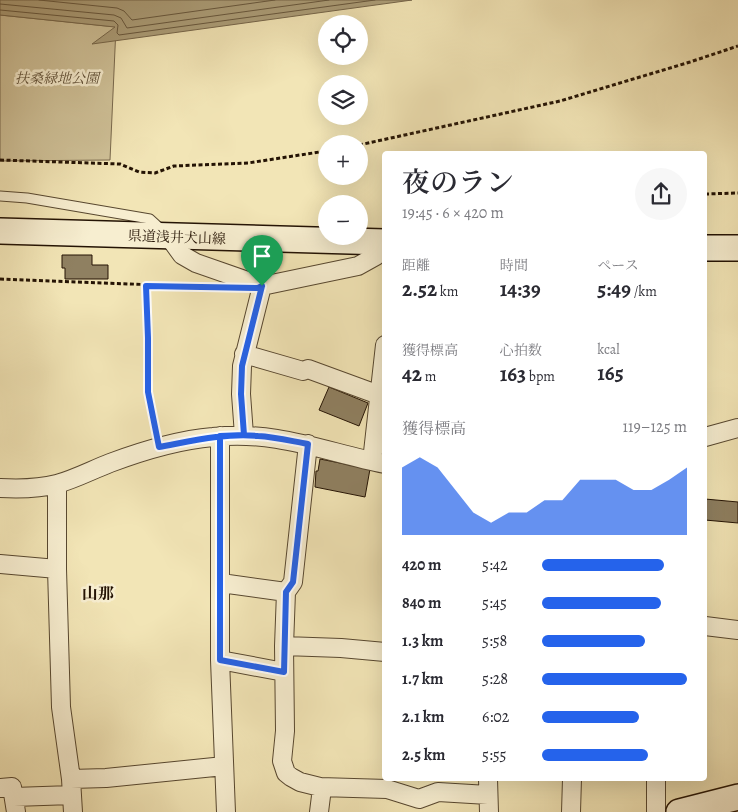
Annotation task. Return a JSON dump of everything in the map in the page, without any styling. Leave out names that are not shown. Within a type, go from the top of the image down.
[{"type":"main road","name":"県道浅井犬山線","points":[[3,234],[382,242]]},
{"type":"main road","points":[[707,248],[738,248]]},
{"type":"main road","points":[[679,812],[738,798]]},
{"type":"street","points":[[169,237],[182,255],[189,259],[262,286],[358,266],[376,256],[382,246]]},
{"type":"street","points":[[244,435],[241,394],[244,354],[262,286]]},
{"type":"street","points":[[244,354],[303,371],[308,369],[379,395]]},
{"type":"street","points":[[0,488],[28,489],[57,484],[113,462],[159,447],[220,436],[259,436],[308,444],[379,462],[379,395],[382,370]]},
{"type":"street","points":[[707,436],[738,428]]},
{"type":"street","points":[[220,436],[220,660],[226,812]]},
{"type":"street","points":[[308,444],[293,582],[286,592],[284,646],[286,731],[283,749],[286,773],[300,782],[320,787],[388,784],[419,800],[438,792],[488,795]]},
{"type":"street","points":[[57,484],[57,569],[61,707],[72,795]]},
{"type":"street","points":[[0,564],[57,569]]},
{"type":"street","points":[[221,583],[286,592]]},
{"type":"street","points":[[707,626],[738,630]]},
{"type":"street","points":[[284,646],[382,652]]},
{"type":"street","points":[[220,660],[284,672]]},
{"type":"street","points":[[10,799],[72,795],[104,776],[106,778],[224,766]]},
{"type":"street","points":[[571,812],[572,781]]},
{"type":"street","points":[[656,781],[656,812]]},
{"type":"street","points":[[319,812],[320,787]]},
{"type":"lane","points":[[0,196],[27,198],[150,219],[169,237]]},
{"type":"path","points":[[368,143],[560,101],[738,46]]},
{"type":"path","points":[[0,160],[120,164],[138,172],[155,173],[174,166],[248,163],[318,152]]},
{"type":"path","points":[[707,194],[738,193]]},
{"type":"path","points":[[0,279],[211,287]]},
{"type":"path","points":[[146,286],[148,392],[159,447]]},
{"type":"green space","name":"扶桑緑地公園","points":[[0,15],[116,27],[110,160],[0,161]]},
{"type":"water","points":[[0,0],[412,0],[92,44],[115,27],[0,15]]},
{"type":"building","points":[[62,255],[92,255],[92,265],[108,265],[108,279],[65,279],[65,268],[62,268]]},
{"type":"building","points":[[329,387],[368,403],[359,426],[319,410]]},
{"type":"building","points":[[320,459],[370,469],[365,497],[315,487],[316,471],[318,471]]},
{"type":"building","points":[[707,499],[738,502],[738,523],[707,520]]},
{"type":"district","name":"山那","points":[[98,593]]},
{"type":"route","points":[[262,286],[242,366],[241,394],[244,435],[220,436],[220,660],[284,672],[286,592],[293,582],[308,444],[244,435],[212,436],[159,447],[148,392],[146,286],[258,288],[262,286]]}]
